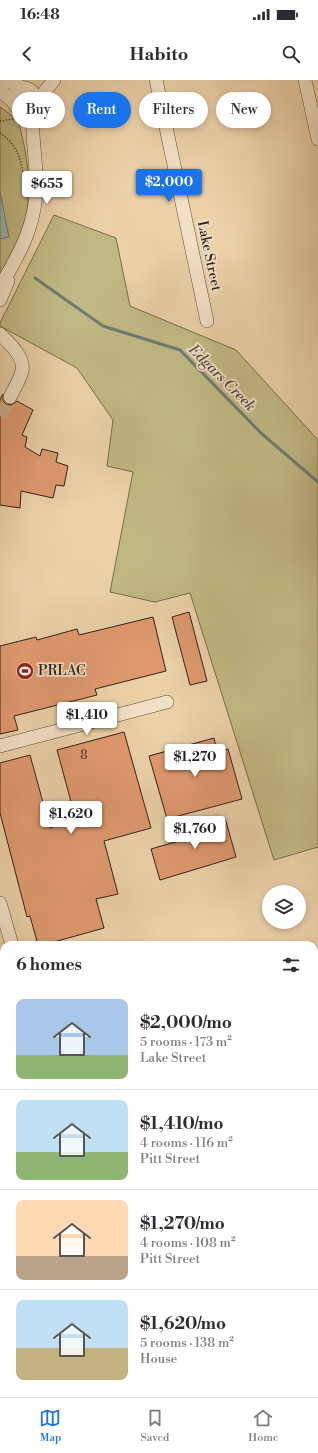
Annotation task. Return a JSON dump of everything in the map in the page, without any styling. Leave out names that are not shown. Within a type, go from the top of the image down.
[{"type":"street","points":[[4,80],[32,92]]},
{"type":"street","points":[[16,92],[20,89],[46,80]]},
{"type":"street","points":[[44,92],[54,80]]},
{"type":"street","name":"Lake Street","points":[[156,80],[207,321]]},
{"type":"street","points":[[305,80],[318,139]]},
{"type":"street","points":[[0,91],[12,106]]},
{"type":"street","points":[[22,128],[34,158]]},
{"type":"street","points":[[0,300],[33,219],[37,193],[32,128]]},
{"type":"street","points":[[0,287],[17,259]]},
{"type":"street","points":[[0,334],[19,356],[22,371],[10,397]]},
{"type":"street","points":[[0,344],[19,356]]},
{"type":"street","points":[[0,746],[167,702]]},
{"type":"street","points":[[0,903],[11,941]]},
{"type":"path","points":[[0,121],[12,112]]},
{"type":"path","points":[[0,132],[17,148],[25,181]]},
{"type":"shaded area","points":[[0,107],[12,116],[12,128],[20,128],[27,163],[29,193],[25,221],[20,235],[0,274]]},
{"type":"shaded area","points":[[54,215],[116,238],[130,306],[236,350],[318,440],[318,847],[274,860],[190,593],[155,602],[110,592],[133,472],[107,466],[113,420],[77,368],[0,326],[0,323]]},
{"type":"water","points":[[0,192],[9,237],[0,239]]},
{"type":"building","points":[[3,394],[3,401],[6,404],[11,405],[17,401],[33,410],[22,435],[27,437],[25,447],[40,456],[42,449],[58,453],[56,462],[68,466],[64,486],[56,485],[53,498],[21,491],[20,508],[0,505],[0,399]]},
{"type":"building","points":[[189,612],[207,681],[190,685],[172,617]]},
{"type":"building","points":[[153,617],[166,671],[95,689],[97,695],[14,716],[18,730],[0,734],[0,646],[36,637],[37,640],[77,629],[79,635]]},
{"type":"building","points":[[124,732],[151,828],[104,841],[118,894],[96,899],[104,928],[57,941],[37,941],[30,916],[27,917],[0,813],[0,763],[30,755],[50,828],[76,820],[57,750]]},
{"type":"building","points":[[214,738],[217,752],[228,749],[242,799],[167,819],[149,756]]},
{"type":"building","points":[[225,818],[236,857],[160,880],[151,849],[189,838],[186,829]]},
{"type":"waterway","name":"Edgars Creek","points":[[35,278],[103,326],[180,350],[261,433],[318,482]]},
{"type":"tunnel","points":[[0,416],[10,397]]},
{"type":"place","name":"PRLAC","points":[[25,671]]}]
